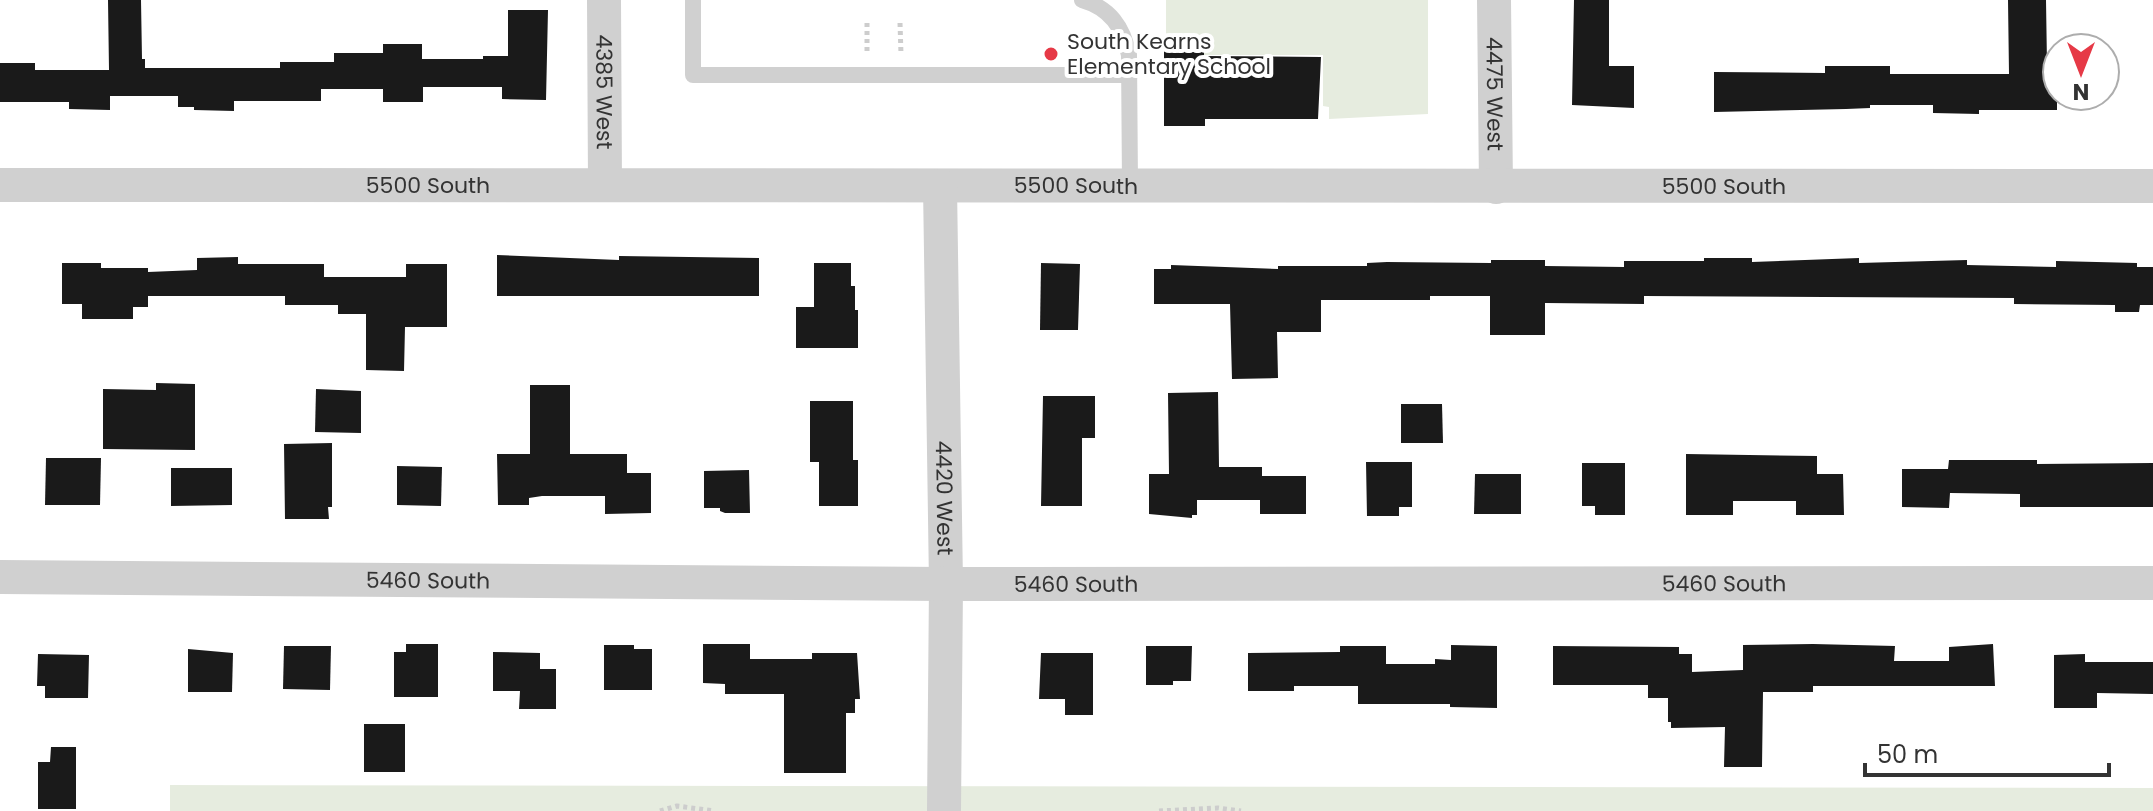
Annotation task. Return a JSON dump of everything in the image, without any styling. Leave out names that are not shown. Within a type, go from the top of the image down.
[{"type":"street","name":"4385 West","points":[[604,0],[605,185]]},
{"type":"street","name":"4475 West","points":[[1494,0],[1496,187]]},
{"type":"street","name":"5500 South","points":[[0,185],[2153,186]]},
{"type":"street","name":"4420 West","points":[[940,186],[946,584],[944,811]]},
{"type":"street","name":"5460 South","points":[[0,577],[946,584],[2153,583]]},
{"type":"lane","points":[[693,0],[693,75],[1130,75]]},
{"type":"lane","points":[[1082,0],[1105,10],[1125,35],[1130,75],[1130,186]]},
{"type":"path","points":[[660,811],[677,806],[714,811]]},
{"type":"path","points":[[1159,811],[1218,808],[1241,811]]},
{"type":"shaded area","points":[[1166,0],[1428,0],[1428,114],[1329,119],[1329,107],[1323,106],[1323,55],[1166,55]]},
{"type":"shaded area","points":[[170,785],[2153,788],[2153,811],[170,811]]},
{"type":"building","points":[[108,0],[141,0],[142,59],[145,59],[145,68],[280,68],[280,62],[334,62],[334,53],[383,53],[383,44],[422,44],[422,59],[508,56],[508,10],[548,10],[546,100],[502,99],[502,87],[423,87],[423,102],[383,102],[383,89],[321,89],[321,101],[234,101],[234,111],[178,107],[178,96],[110,96],[110,110],[69,109],[69,102],[0,102],[0,63],[35,63],[35,70],[109,70]]},
{"type":"building","points":[[1574,0],[1609,0],[1609,66],[1634,66],[1634,108],[1572,105]]},
{"type":"building","points":[[2008,0],[2046,0],[2046,32],[2041,32],[2041,110],[1933,113],[1933,105],[1870,105],[1870,108],[1714,112],[1714,72],[1825,73],[1825,66],[1890,66],[1890,74],[2009,74]]},
{"type":"building","points":[[1164,51],[1204,51],[1204,56],[1321,57],[1318,119],[1205,119],[1205,126],[1164,126]]},
{"type":"building","points":[[497,255],[619,260],[619,256],[759,258],[759,296],[497,296]]},
{"type":"building","points":[[238,257],[238,264],[324,264],[324,277],[406,277],[406,264],[447,264],[447,327],[405,327],[404,371],[366,370],[366,314],[338,314],[338,305],[285,305],[285,296],[148,296],[148,307],[133,307],[133,319],[82,319],[82,304],[62,304],[62,263],[101,263],[101,268],[148,268],[148,272],[197,270],[197,258]]},
{"type":"building","points":[[1704,258],[1752,258],[1752,262],[1859,258],[1859,263],[1967,260],[1967,265],[2056,267],[2056,261],[2137,263],[2137,267],[2153,267],[2153,305],[2140,305],[2139,312],[2115,312],[2115,305],[2014,304],[2014,298],[1644,296],[1644,304],[1545,303],[1545,335],[1490,335],[1490,296],[1430,296],[1430,300],[1321,300],[1321,332],[1277,332],[1278,378],[1232,379],[1230,304],[1154,304],[1154,269],[1171,269],[1171,265],[1278,269],[1278,266],[1367,266],[1367,263],[1387,262],[1545,260],[1545,266],[1624,267],[1624,261],[1704,261]]},
{"type":"building","points":[[814,263],[851,263],[851,286],[855,286],[855,310],[858,310],[858,348],[796,348],[796,307],[814,307]]},
{"type":"building","points":[[1041,263],[1080,264],[1078,330],[1040,330]]},
{"type":"building","points":[[156,383],[195,384],[195,450],[103,449],[103,389],[156,390]]},
{"type":"building","points":[[530,385],[570,385],[570,454],[627,454],[627,473],[651,473],[651,513],[605,514],[605,496],[542,496],[529,498],[529,505],[498,505],[497,454],[530,454]]},
{"type":"building","points":[[316,389],[361,391],[361,433],[315,432]]},
{"type":"building","points":[[1218,392],[1219,467],[1262,467],[1262,476],[1306,476],[1306,514],[1260,514],[1260,500],[1197,500],[1197,515],[1192,515],[1192,518],[1149,514],[1149,474],[1169,474],[1168,393]]},
{"type":"building","points":[[1043,396],[1095,396],[1095,438],[1082,438],[1082,506],[1041,506]]},
{"type":"building","points":[[810,401],[853,401],[853,460],[858,460],[858,506],[819,506],[819,462],[810,462]]},
{"type":"building","points":[[1401,404],[1442,404],[1443,443],[1401,443]]},
{"type":"building","points":[[332,443],[332,507],[328,507],[329,519],[285,519],[284,444]]},
{"type":"building","points":[[1686,454],[1817,456],[1817,474],[1843,474],[1844,515],[1796,515],[1796,501],[1733,501],[1733,515],[1686,515]]},
{"type":"building","points":[[46,458],[101,458],[100,505],[45,505]]},
{"type":"building","points":[[1949,460],[2037,460],[2037,464],[2153,463],[2153,507],[2020,507],[2020,494],[1950,493],[1949,508],[1902,507],[1902,469],[1948,469]]},
{"type":"building","points":[[1366,462],[1412,462],[1412,507],[1399,507],[1399,516],[1367,516]]},
{"type":"building","points":[[1582,463],[1625,463],[1625,515],[1595,515],[1595,506],[1582,506]]},
{"type":"building","points":[[397,466],[442,467],[441,506],[397,505]]},
{"type":"building","points":[[171,468],[232,468],[232,505],[171,506]]},
{"type":"building","points":[[749,470],[750,513],[725,513],[720,508],[704,508],[704,471]]},
{"type":"building","points":[[1475,474],[1521,474],[1521,514],[1474,514]]},
{"type":"building","points":[[406,644],[438,644],[438,697],[394,697],[394,652],[406,652]]},
{"type":"building","points":[[703,644],[750,644],[750,659],[812,659],[812,653],[857,653],[860,699],[855,699],[855,713],[846,713],[846,773],[784,773],[784,694],[725,694],[725,684],[703,683]]},
{"type":"building","points":[[1993,644],[1995,686],[1813,686],[1813,692],[1763,692],[1762,767],[1724,767],[1725,727],[1671,728],[1668,698],[1648,698],[1648,685],[1553,685],[1553,646],[1679,647],[1679,654],[1692,654],[1692,672],[1743,670],[1743,645],[1895,646],[1894,661],[1949,661],[1949,647]]},
{"type":"building","points":[[604,645],[634,645],[634,649],[652,649],[652,690],[604,690]]},
{"type":"building","points":[[1451,645],[1497,646],[1497,708],[1450,707],[1450,704],[1358,704],[1358,686],[1294,686],[1294,691],[1248,691],[1248,653],[1340,652],[1340,646],[1386,646],[1386,664],[1435,664],[1435,659],[1451,660]]},
{"type":"building","points":[[284,646],[331,646],[330,690],[283,689]]},
{"type":"building","points":[[1146,646],[1192,646],[1191,681],[1146,685]]},
{"type":"building","points":[[188,649],[233,653],[232,692],[188,692]]},
{"type":"building","points":[[493,652],[540,653],[540,669],[556,669],[556,709],[519,709],[520,691],[493,691]]},
{"type":"building","points":[[1041,653],[1093,653],[1093,715],[1065,715],[1065,699],[1039,699]]},
{"type":"building","points":[[38,654],[89,655],[88,698],[45,698],[45,686],[37,686]]},
{"type":"building","points":[[2085,654],[2085,662],[2153,662],[2153,694],[2097,693],[2097,708],[2054,708],[2054,655]]},
{"type":"building","points":[[364,724],[405,724],[405,772],[364,772]]},
{"type":"building","points":[[51,747],[76,747],[76,809],[38,809],[38,762],[50,762]]},
{"type":"place","name":"South Kearns Elementary School","points":[[1051,54]]}]
